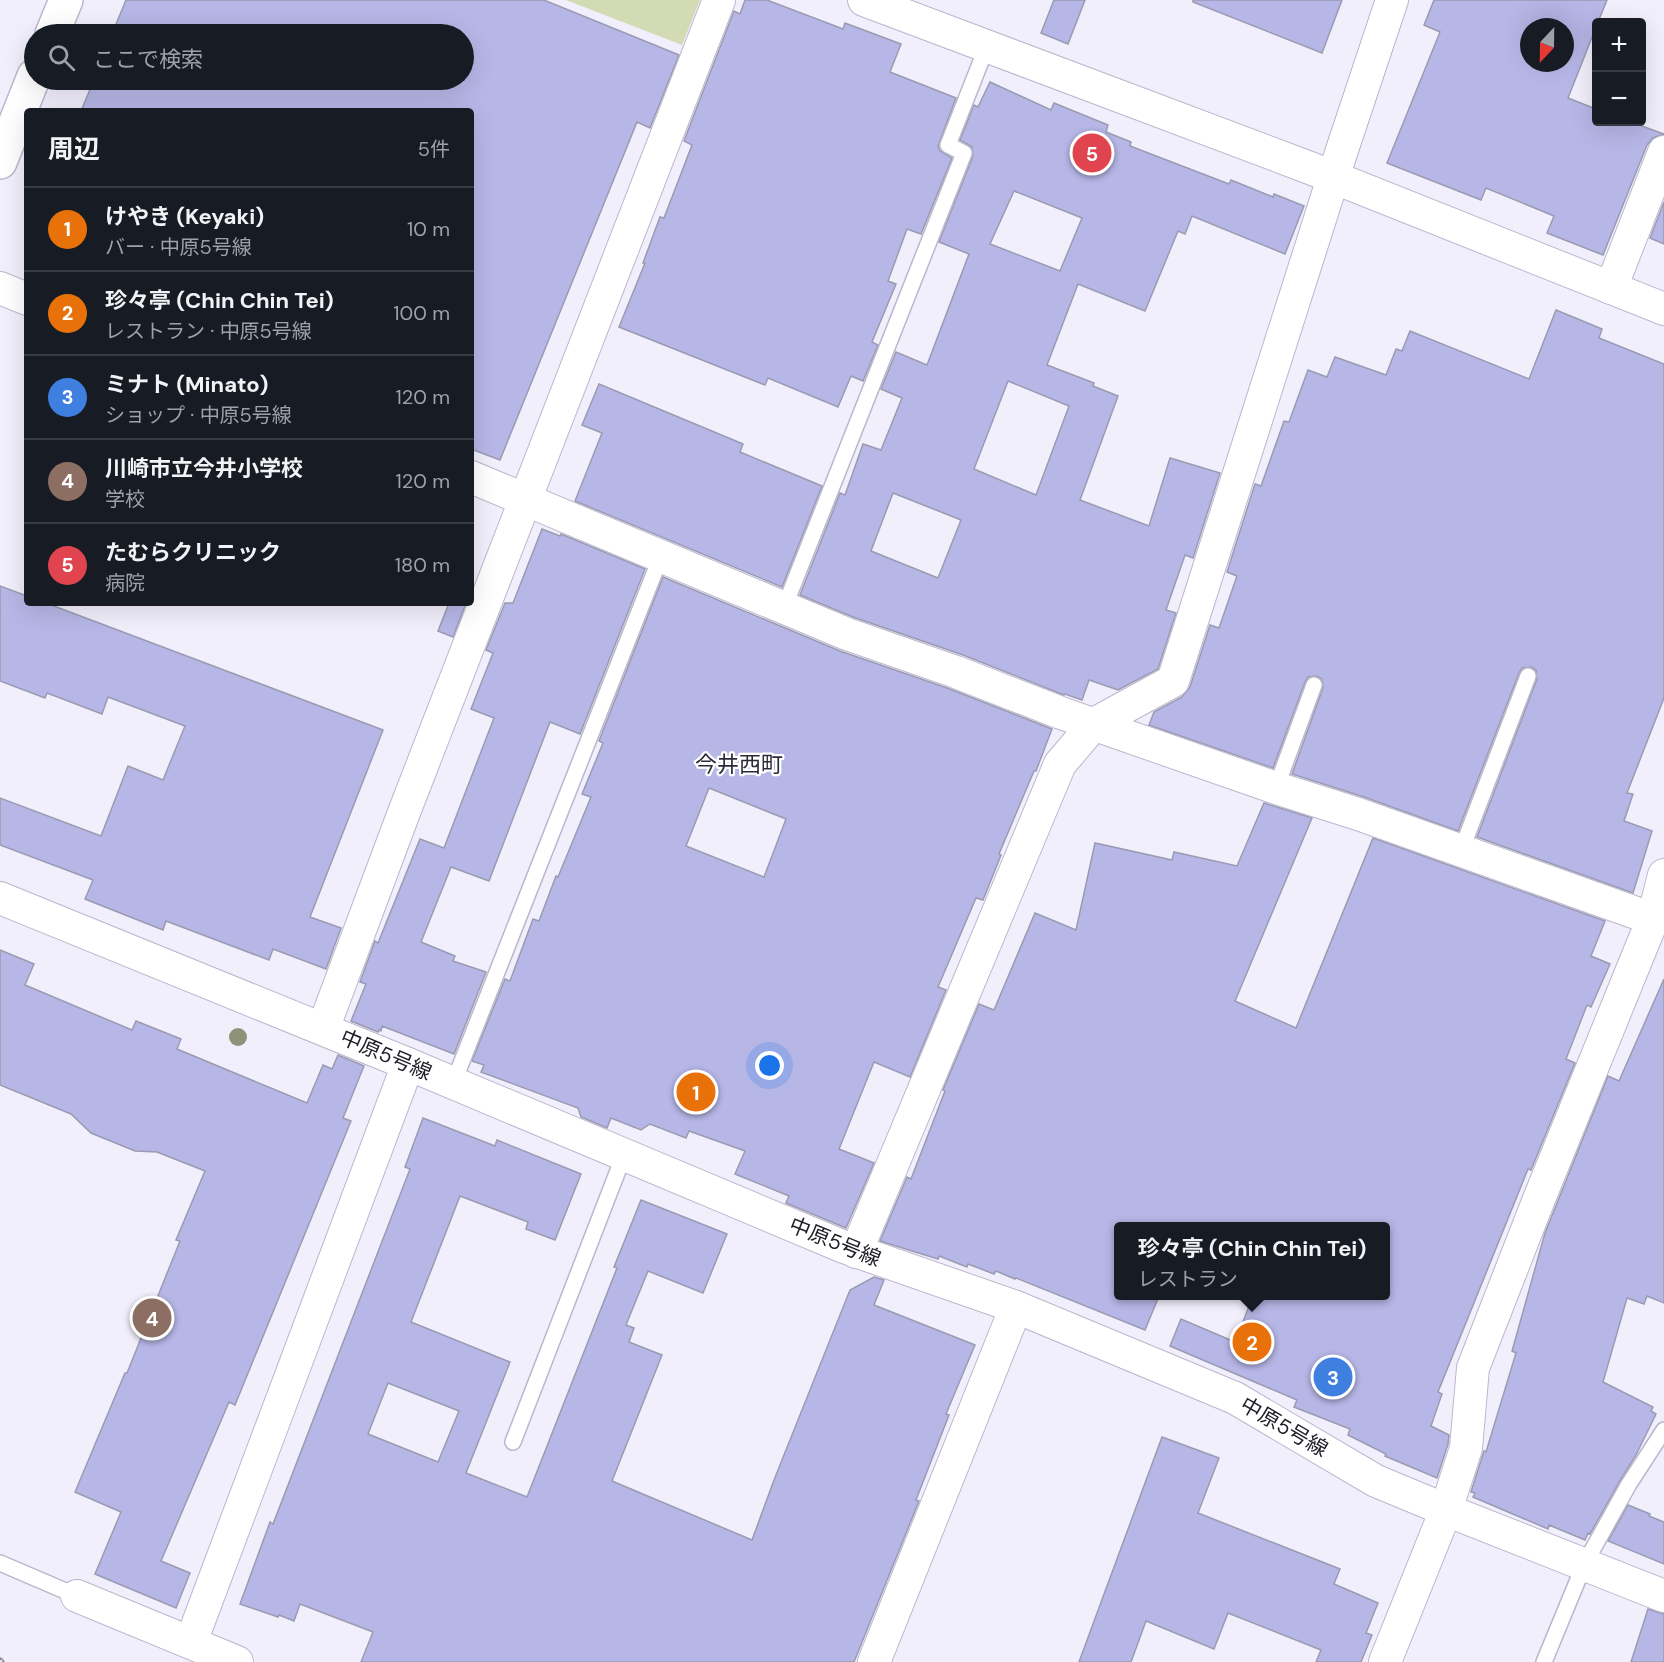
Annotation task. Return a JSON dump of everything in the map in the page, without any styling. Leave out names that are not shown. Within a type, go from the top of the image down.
[{"type":"street","points":[[56,24],[66,0]]},
{"type":"street","points":[[323,1029],[524,499],[719,0]]},
{"type":"street","points":[[864,0],[1333,178],[1664,309]]},
{"type":"street","points":[[856,1252],[1060,764],[1094,724],[1173,681],[1392,0]]},
{"type":"street","points":[[0,162],[28,90]]},
{"type":"street","points":[[1611,288],[1664,152]]},
{"type":"street","points":[[0,288],[24,298]]},
{"type":"street","points":[[474,478],[848,634],[1094,724],[1276,788],[1358,814],[1653,919]]},
{"type":"street","points":[[1385,1662],[1446,1510],[1466,1448],[1473,1368],[1539,1199],[1653,953],[1653,919],[1664,875]]},
{"type":"street","name":"中原5号線","points":[[0,898],[408,1064],[856,1252],[1016,1307],[1235,1398],[1376,1480],[1664,1596]]},
{"type":"street","points":[[191,1642],[408,1064]]},
{"type":"street","points":[[874,1662],[1016,1307]]},
{"type":"street","points":[[77,1596],[237,1662]]},
{"type":"lane","points":[[784,608],[964,153],[948,145],[987,46]]},
{"type":"lane","points":[[453,1084],[661,556]]},
{"type":"lane","points":[[1461,851],[1528,676]]},
{"type":"lane","points":[[1276,788],[1314,685]]},
{"type":"lane","points":[[513,1442],[624,1155]]},
{"type":"lane","points":[[1544,1662],[1584,1565],[1629,1484],[1664,1430]]},
{"type":"lane","points":[[0,1563],[77,1596]]},
{"type":"green space","points":[[566,0],[700,0],[682,45]]},
{"type":"building","points":[[126,0],[544,0],[679,55],[650,128],[637,122],[500,460],[474,450],[474,108],[82,108],[90,90],[474,90],[474,24],[116,24]]},
{"type":"building","points":[[745,0],[767,0],[843,29],[845,23],[901,44],[890,72],[956,98],[938,146],[940,151],[952,158],[921,234],[907,229],[888,281],[896,284],[872,342],[878,345],[863,381],[851,376],[838,407],[768,378],[765,385],[619,327],[645,263],[643,263],[660,217],[664,218],[692,145],[684,141],[734,11],[740,14]]},
{"type":"building","points":[[1054,0],[1085,0],[1068,44],[1041,33]]},
{"type":"building","points":[[1193,0],[1342,0],[1322,53],[1193,2]]},
{"type":"building","points":[[1434,0],[1607,0],[1600,18],[1592,18],[1592,37],[1568,98],[1592,107],[1592,126],[1642,126],[1664,134],[1653,138],[1647,145],[1603,255],[1547,233],[1554,216],[1486,188],[1481,200],[1387,163],[1440,32],[1424,25]]},
{"type":"building","points":[[990,82],[1051,110],[1054,103],[1108,125],[1106,132],[1131,142],[1130,146],[1229,184],[1231,180],[1273,197],[1274,194],[1304,206],[1285,254],[1192,216],[1185,234],[1178,231],[1145,311],[1078,284],[1047,365],[1094,383],[1093,386],[1118,396],[1080,500],[1149,526],[1170,458],[1220,473],[1193,558],[1185,555],[1166,610],[1176,613],[1158,669],[1118,690],[1089,680],[1082,700],[853,617],[800,595],[840,493],[845,495],[863,444],[881,450],[902,398],[881,389],[896,352],[927,365],[969,254],[939,242],[973,156],[972,147],[960,140],[974,105],[978,107]],"holes":[[[1014,191],[1082,218],[1060,271],[990,244]],[[1008,381],[1069,406],[1036,495],[974,469]],[[893,493],[961,520],[938,578],[871,551]]]},
{"type":"building","points":[[1664,202],[1664,244],[1650,238]]},
{"type":"building","points":[[1556,310],[1602,329],[1599,338],[1664,364],[1664,698],[1627,793],[1633,794],[1624,821],[1652,831],[1633,893],[1477,837],[1537,679],[1536,670],[1531,667],[1522,668],[1519,673],[1458,831],[1292,774],[1323,688],[1322,679],[1317,676],[1308,677],[1305,682],[1273,768],[1149,725],[1154,712],[1182,697],[1190,687],[1210,625],[1219,628],[1237,576],[1227,572],[1255,484],[1261,486],[1284,421],[1289,422],[1308,370],[1327,377],[1335,357],[1386,375],[1396,349],[1402,351],[1410,331],[1529,379]]},
{"type":"building","points":[[599,384],[743,444],[740,452],[822,486],[782,587],[575,501],[602,433],[582,425]]},
{"type":"building","points":[[542,529],[560,536],[561,534],[645,569],[580,734],[550,722],[489,881],[451,867],[421,942],[455,956],[453,961],[486,972],[454,1054],[382,1026],[381,1031],[378,1032],[351,1021],[366,984],[360,982],[375,941],[378,943],[420,839],[444,848],[494,718],[471,709],[493,653],[486,650],[505,603],[513,603]]},
{"type":"building","points":[[663,577],[840,651],[950,689],[1052,729],[999,854],[1001,855],[983,900],[976,898],[938,987],[946,990],[910,1077],[874,1062],[839,1149],[874,1163],[846,1228],[786,1203],[789,1196],[735,1174],[745,1151],[689,1131],[686,1138],[650,1124],[641,1130],[611,1118],[607,1128],[581,1117],[578,1108],[481,1072],[484,1065],[472,1061],[505,979],[510,981],[533,919],[539,921],[591,797],[582,794],[603,743],[599,741]],"holes":[[[709,788],[786,819],[764,877],[686,846]]]},
{"type":"building","points":[[0,586],[24,595],[24,606],[54,606],[383,730],[310,917],[341,928],[326,969],[273,949],[269,960],[166,921],[163,930],[85,899],[93,880],[0,845],[0,798],[101,836],[128,766],[163,780],[185,726],[108,697],[102,714],[47,693],[45,698],[0,681]]},
{"type":"building","points":[[448,606],[465,606],[453,637],[438,631]]},
{"type":"building","points":[[1264,803],[1312,818],[1235,1001],[1296,1028],[1373,838],[1605,921],[1591,956],[1610,964],[1591,1007],[1587,1005],[1566,1059],[1575,1063],[1531,1170],[1528,1169],[1438,1392],[1442,1394],[1431,1426],[1449,1435],[1437,1478],[1385,1456],[1386,1454],[1348,1435],[1350,1429],[1294,1407],[1297,1400],[1170,1346],[1181,1319],[1235,1342],[1251,1300],[1390,1300],[1390,1222],[1114,1222],[1114,1300],[1157,1300],[1145,1330],[996,1271],[994,1274],[968,1264],[967,1267],[939,1256],[938,1259],[880,1241],[907,1177],[911,1179],[945,1091],[943,1090],[979,1004],[994,1010],[1035,913],[1076,930],[1095,843],[1172,860],[1174,852],[1237,866]]},
{"type":"building","points":[[0,950],[34,964],[25,985],[132,1030],[136,1021],[181,1039],[177,1049],[307,1103],[323,1065],[332,1069],[338,1055],[364,1066],[343,1118],[351,1121],[235,1405],[229,1402],[161,1561],[190,1573],[176,1608],[95,1574],[121,1512],[75,1492],[125,1373],[127,1373],[180,1241],[176,1240],[205,1171],[157,1152],[135,1151],[91,1133],[71,1114],[0,1085]]},
{"type":"building","points":[[1664,979],[1664,1303],[1647,1296],[1644,1304],[1627,1298],[1603,1382],[1653,1407],[1651,1411],[1656,1414],[1636,1455],[1585,1540],[1549,1525],[1548,1529],[1473,1497],[1475,1493],[1471,1492],[1484,1451],[1486,1452],[1516,1353],[1512,1351],[1545,1233],[1608,1076],[1619,1081]]},
{"type":"building","points":[[423,1118],[495,1146],[497,1140],[581,1174],[555,1240],[526,1229],[528,1222],[460,1196],[411,1322],[510,1362],[466,1473],[527,1497],[617,1268],[614,1267],[641,1200],[727,1234],[703,1293],[648,1271],[626,1325],[634,1328],[629,1342],[662,1355],[612,1481],[752,1540],[850,1290],[874,1277],[884,1280],[874,1305],[975,1345],[946,1414],[949,1415],[916,1500],[919,1501],[854,1662],[361,1662],[373,1632],[300,1604],[294,1621],[240,1604],[270,1522],[273,1524],[410,1169],[405,1167]],"holes":[[[388,1383],[459,1411],[438,1462],[368,1434]]]},
{"type":"building","points":[[1162,1437],[1219,1458],[1198,1513],[1340,1569],[1334,1584],[1378,1603],[1366,1633],[1372,1635],[1361,1662],[1316,1662],[1321,1650],[1228,1613],[1214,1649],[1146,1621],[1131,1662],[1079,1662]]},
{"type":"building","points":[[1628,1505],[1664,1522],[1664,1564],[1608,1541]]},
{"type":"building","points":[[1648,1609],[1664,1614],[1664,1662],[1631,1662]]},
{"type":"place","name":"たむらクリニック","points":[[1092,153]]},
{"type":"place","name":"けやき (Keyaki)","points":[[696,1092]]},
{"type":"place","name":"川崎市立今井小学校","points":[[152,1318]]},
{"type":"place","name":"珍々亭 (Chin Chin Tei)","points":[[1252,1342]]},
{"type":"place","name":"ミナト (Minato)","points":[[1333,1377]]},
{"type":"district","name":"今井西町","points":[[739,764]]}]
